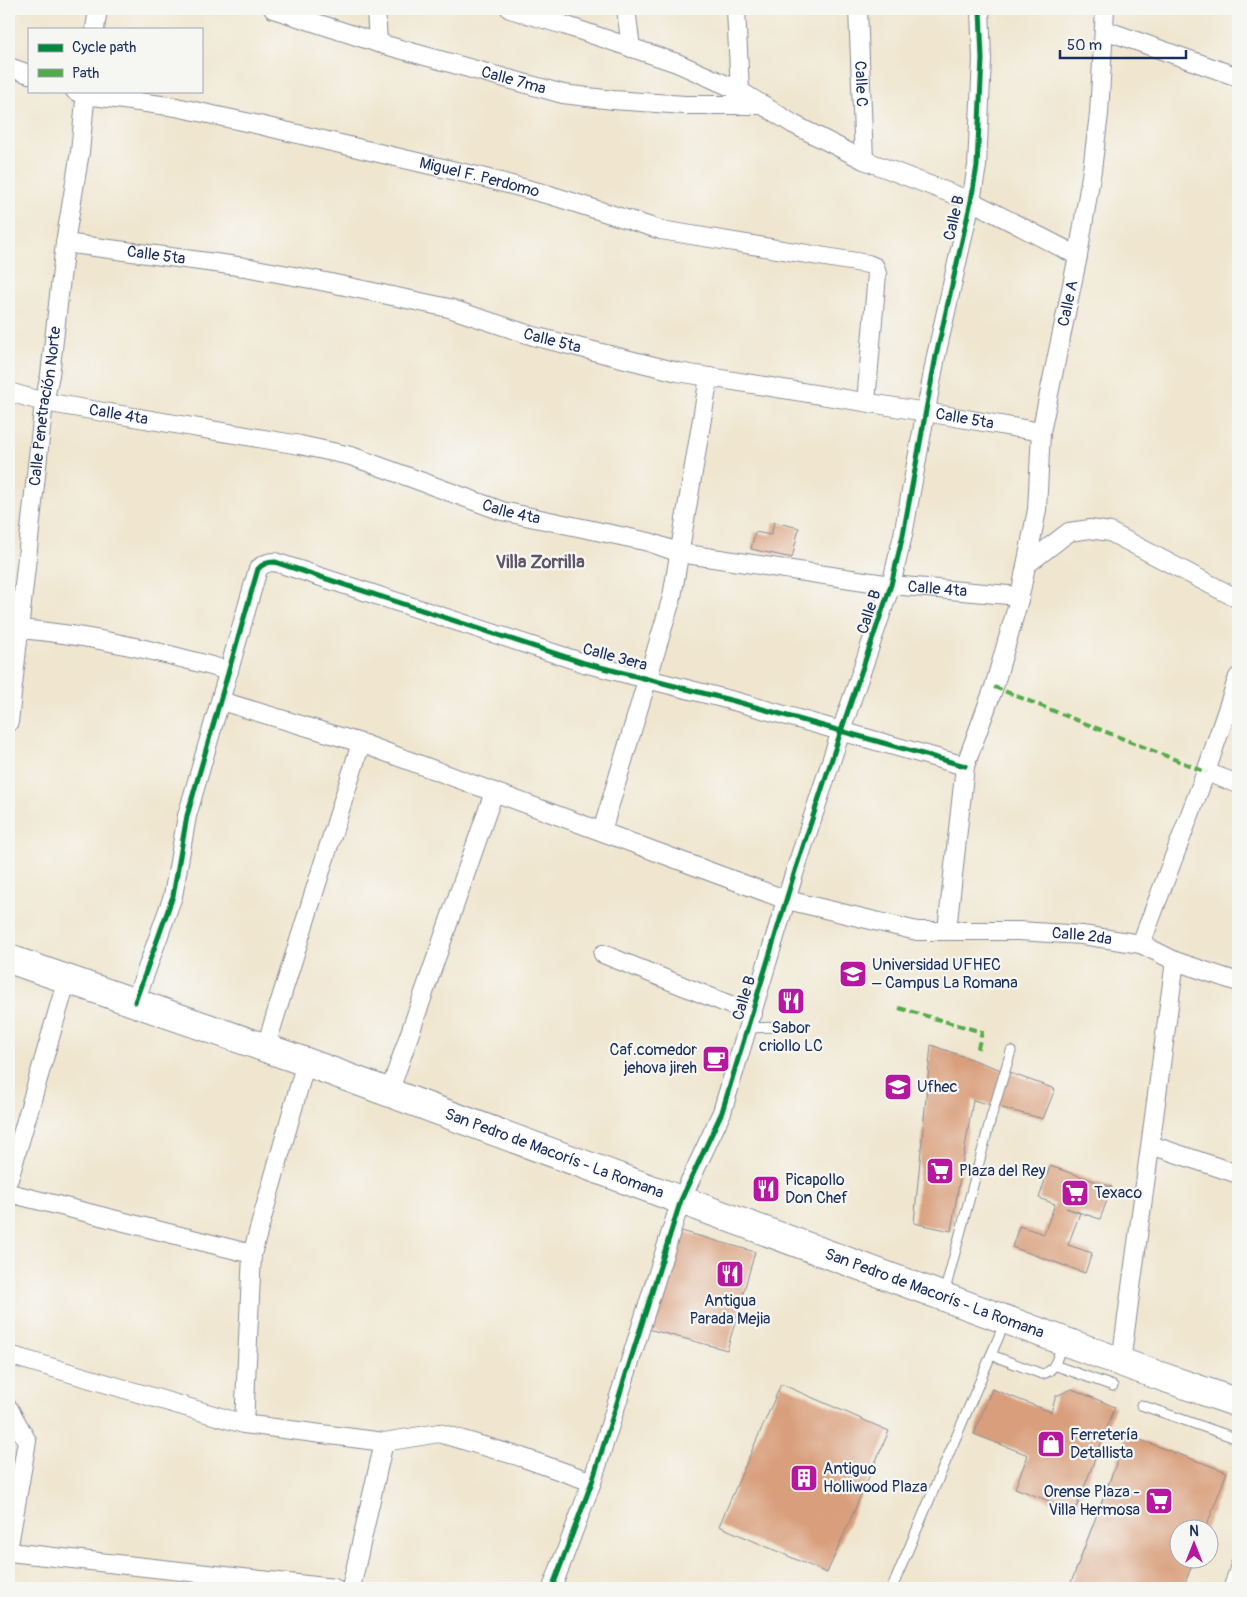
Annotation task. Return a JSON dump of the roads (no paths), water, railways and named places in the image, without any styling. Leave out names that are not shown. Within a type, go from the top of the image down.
[{"type":"main road","name":"San Pedro de Macorís - La Romana","points":[[9,959],[306,1062],[1006,1319],[1059,1353],[1117,1374],[1238,1403]]},
{"type":"street","points":[[95,28],[98,9]]},
{"type":"street","name":"Calle 7ma","points":[[273,9],[378,43],[563,94],[685,105],[764,105]]},
{"type":"street","points":[[376,9],[378,43]]},
{"type":"street","points":[[510,9],[677,63],[740,91],[793,124],[864,160],[971,201],[1078,256]]},
{"type":"street","points":[[626,9],[631,48]]},
{"type":"street","points":[[736,9],[740,91]]},
{"type":"street","name":"Calle C","points":[[858,9],[864,160]]},
{"type":"street","name":"Calle B","points":[[552,1588],[592,1482],[681,1200],[722,1112],[841,730],[891,585],[903,535],[926,412],[977,166],[982,59],[980,9]]},
{"type":"street","name":"Calle A","points":[[947,930],[965,766],[994,687],[1020,596],[1037,510],[1041,432],[1078,256],[1092,170],[1099,114],[1105,9]]},
{"type":"street","points":[[1105,30],[1238,77]]},
{"type":"street","points":[[9,67],[28,74]]},
{"type":"street","name":"Calle Penetración Norte","points":[[9,722],[12,670],[20,629],[44,402],[50,375],[65,243],[80,152],[82,93]]},
{"type":"street","name":"Miguel F. Perdomo","points":[[82,93],[176,107],[256,124],[550,195],[661,230],[868,264],[874,267],[877,274],[866,402]]},
{"type":"street","name":"Calle 5ta","points":[[65,243],[146,252],[245,267],[388,294],[449,308],[533,336],[678,372],[1041,432]]},
{"type":"street","points":[[602,831],[672,597],[709,377]]},
{"type":"street","name":"Calle 4ta","points":[[9,392],[44,402],[300,445],[351,456],[502,511],[649,542],[680,553],[891,585],[1020,596]]},
{"type":"street","points":[[1026,565],[1069,532],[1090,529],[1110,532],[1238,599]]},
{"type":"street","name":"Calle 3era","points":[[229,671],[258,569],[268,562],[275,562],[584,663],[734,701],[965,766]]},
{"type":"street","points":[[20,629],[63,633],[136,646],[229,671],[187,816],[173,896],[135,1002]]},
{"type":"street","points":[[1141,944],[1206,772],[1238,677]]},
{"type":"street","name":"Calle 2da","points":[[221,701],[361,743],[787,900],[917,931],[1019,931],[1082,935],[1141,944],[1175,961],[1238,982]]},
{"type":"street","points":[[265,1049],[361,743]]},
{"type":"street","points":[[1206,772],[1238,784]]},
{"type":"street","points":[[389,1093],[494,792]]},
{"type":"street","points":[[604,954],[751,1021]]},
{"type":"street","points":[[1117,1374],[1151,1145],[1175,961]]},
{"type":"street","points":[[9,1179],[67,979]]},
{"type":"street","points":[[244,1424],[252,1254],[306,1062]]},
{"type":"street","points":[[1151,1145],[1238,1174]]},
{"type":"street","points":[[9,1193],[252,1254]]},
{"type":"street","points":[[9,1355],[244,1424],[384,1442],[440,1433],[522,1457],[592,1482]]},
{"type":"street","points":[[9,1408],[27,1441],[9,1545]]},
{"type":"street","points":[[351,1588],[384,1442]]},
{"type":"street","points":[[9,1552],[334,1588]]},
{"type":"lane","points":[[751,1021],[776,1027]]},
{"type":"lane","points":[[943,1296],[1011,1051]]},
{"type":"lane","points":[[892,1588],[1006,1319]]},
{"type":"lane","points":[[991,1355],[1042,1374],[1049,1373],[1059,1353]]},
{"type":"lane","points":[[1141,1405],[1238,1439]]},
{"type":"lane","points":[[1228,1588],[1238,1557]]},
{"type":"place","name":"Universidad UFHEC – Campus La Romana","points":[[853,974]]},
{"type":"place","name":"Sabor criollo LC","points":[[791,1001]]},
{"type":"place","name":"Caf.comedor jehova jireh","points":[[716,1059]]},
{"type":"place","name":"Ufhec","points":[[898,1087]]},
{"type":"place","name":"Plaza del Rey","points":[[940,1171]]},
{"type":"place","name":"Picapollo Don Chef","points":[[766,1189]]},
{"type":"place","name":"Texaco","points":[[1075,1193]]},
{"type":"place","name":"Antigua Parada Mejia","points":[[730,1274]]},
{"type":"place","name":"Ferretería Detallista","points":[[1051,1444]]},
{"type":"place","name":"Antiguo Holliwood Plaza","points":[[804,1478]]},
{"type":"place","name":"Orense Plaza - Villa Hermosa","points":[[1159,1501]]},
{"type":"district","name":"Villa Zorrilla","points":[[540,562]]}]
